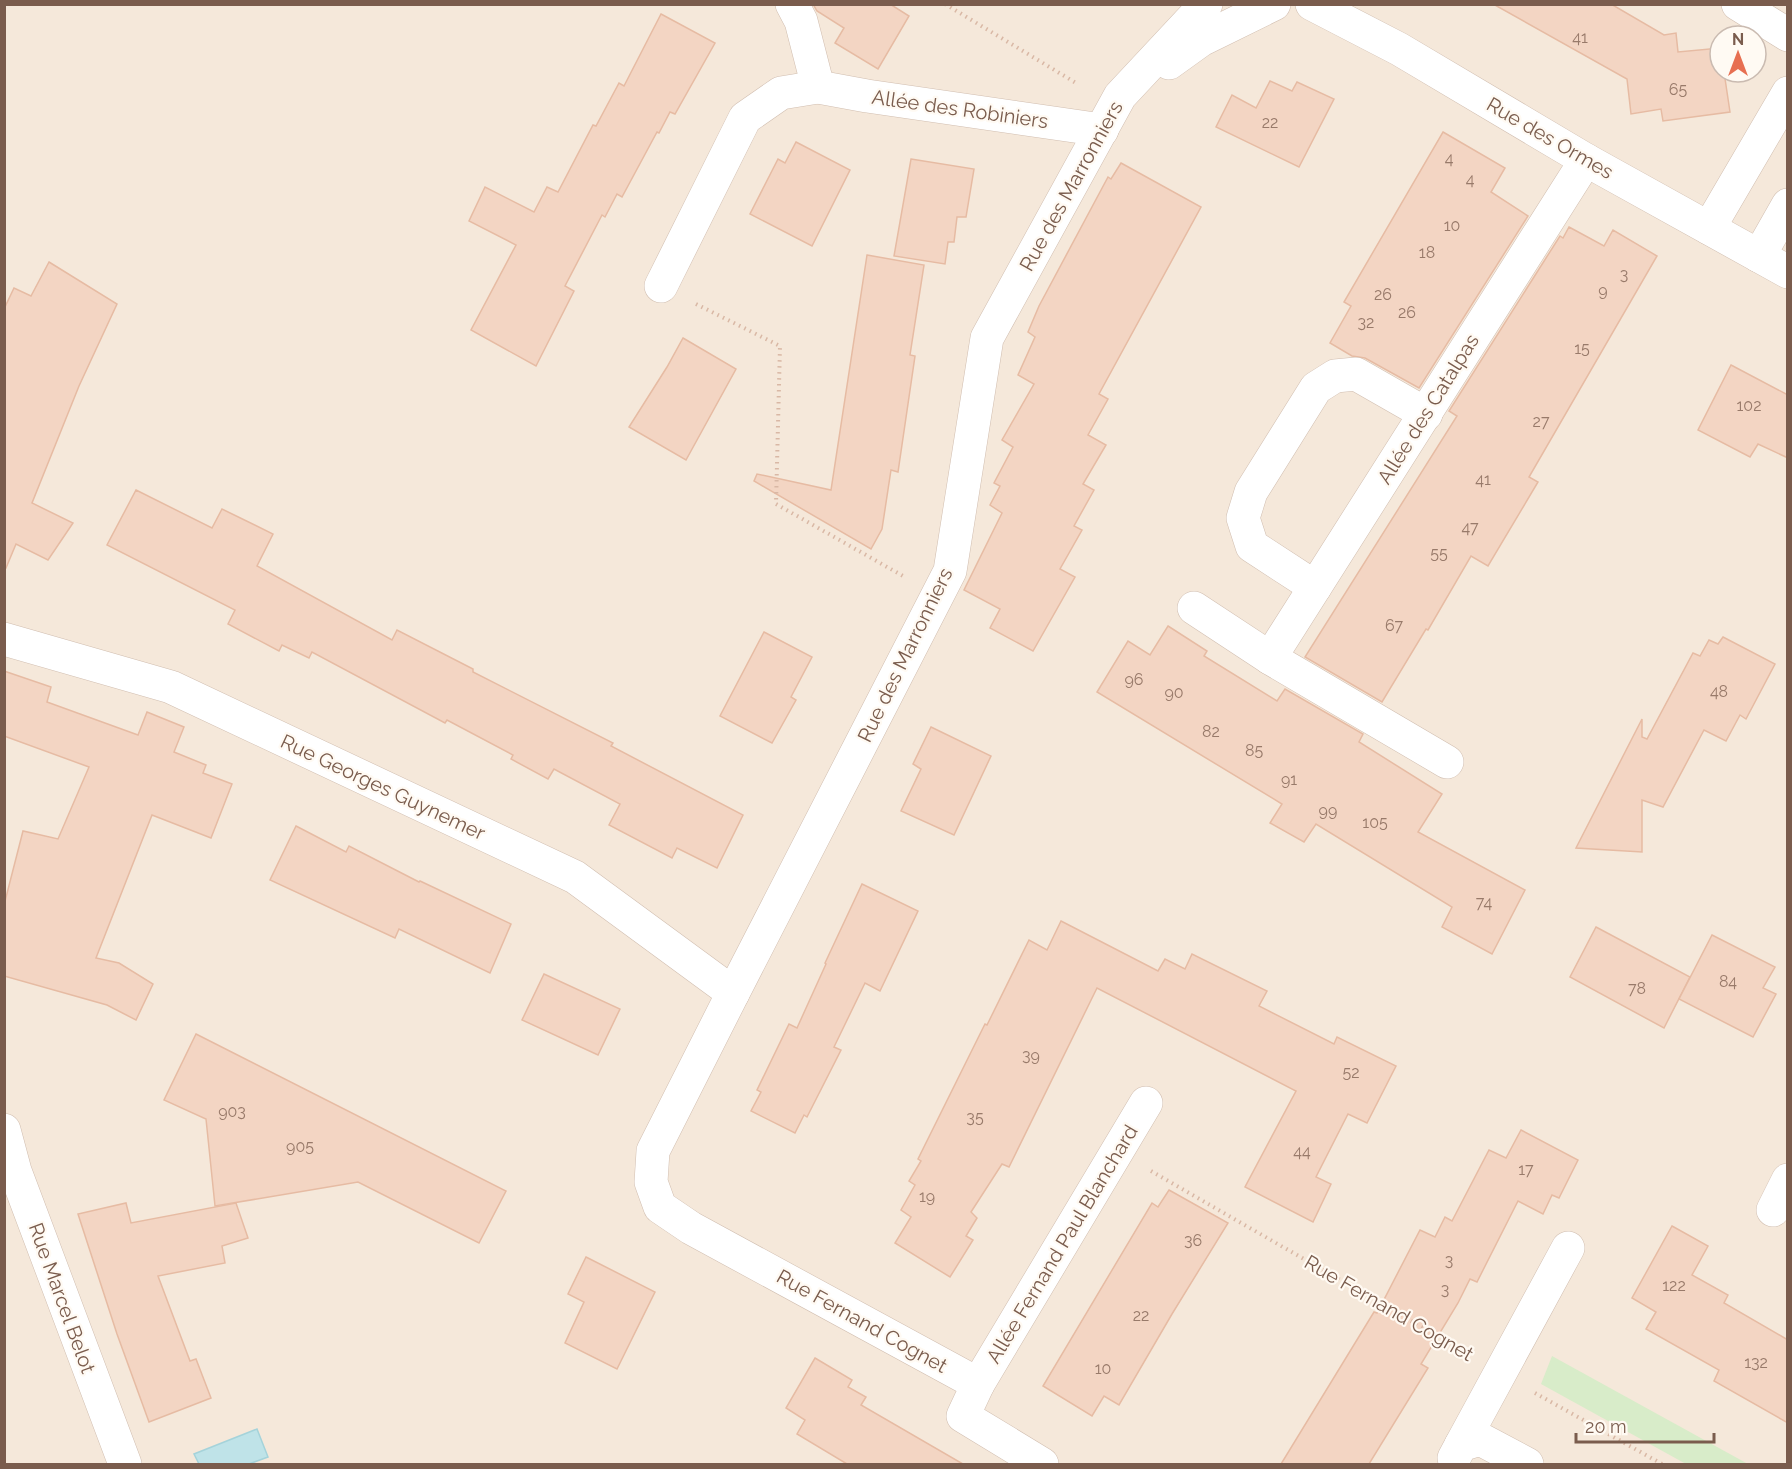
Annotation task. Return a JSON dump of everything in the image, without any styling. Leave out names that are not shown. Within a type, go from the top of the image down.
[{"type":"street","points":[[792,4],[801,21],[818,87]]},
{"type":"street","name":"Rue des Marronniers","points":[[651,1182],[653,1151],[950,571],[987,338],[1112,111],[1206,4]]},
{"type":"street","points":[[1112,111],[1201,40],[1275,4]]},
{"type":"street","name":"Rue des Ormes","points":[[1312,4],[1399,49],[1586,160],[1788,272]]},
{"type":"street","points":[[1738,4],[1788,35]]},
{"type":"street","name":"Allée des Robiniers","points":[[661,286],[745,118],[781,93],[818,87],[867,96],[1112,111]]},
{"type":"street","points":[[1708,228],[1788,93]]},
{"type":"street","name":"Allée des Catalpas","points":[[1270,658],[1586,160]]},
{"type":"street","points":[[1759,256],[1788,205]]},
{"type":"street","points":[[1315,587],[1252,546],[1243,518],[1251,492],[1316,388],[1335,376],[1356,374],[1426,414]]},
{"type":"street","points":[[1194,608],[1270,658],[1447,762]]},
{"type":"street","name":"Rue Georges Guynemer","points":[[4,639],[171,687],[575,877],[733,993]]},
{"type":"street","name":"Allée Fernand Paul Blanchard","points":[[978,1384],[1146,1103]]},
{"type":"street","name":"Rue Marcel Belot","points":[[4,1130],[15,1171],[125,1464]]},
{"type":"street","points":[[1773,1210],[1788,1180]]},
{"type":"street","name":"Rue Fernand Cognet","points":[[651,1182],[660,1207],[691,1228],[978,1384]]},
{"type":"street","points":[[1455,1455],[1568,1248]]},
{"type":"street","points":[[978,1384],[963,1416],[1042,1464]]},
{"type":"street","points":[[1455,1455],[1480,1439],[1527,1464]]},
{"type":"path","points":[[945,4],[1112,111]]},
{"type":"path","points":[[661,286],[780,346],[776,504],[938,596]]},
{"type":"path","name":"Rue Fernand Cognet","points":[[1116,1151],[1662,1464]]},
{"type":"shaded area","points":[[5,5],[1787,5],[1787,1464],[5,1464]]},
{"type":"green space","points":[[1552,1356],[1748,1464],[1686,1464],[1541,1384]]},
{"type":"water","points":[[257,1429],[268,1457],[249,1464],[199,1464],[194,1454]]},
{"type":"building","points":[[813,4],[890,4],[909,16],[878,69],[835,43],[844,28],[817,11]]},
{"type":"building","points":[[1493,4],[1611,4],[1664,35],[1676,33],[1678,52],[1708,49],[1708,84],[1726,84],[1730,112],[1663,121],[1661,109],[1631,114],[1627,79]]},
{"type":"building","points":[[661,14],[715,43],[675,114],[670,112],[659,133],[657,132],[622,197],[617,194],[605,217],[602,215],[565,286],[574,291],[536,366],[471,330],[516,245],[469,221],[485,187],[534,212],[547,187],[558,192],[593,125],[596,126],[619,83],[624,86]]},
{"type":"building","points":[[1270,81],[1292,91],[1297,82],[1334,99],[1299,167],[1216,127],[1232,95],[1256,108]]},
{"type":"building","points":[[1443,132],[1505,168],[1491,192],[1528,216],[1419,388],[1365,358],[1352,356],[1330,343],[1351,306],[1344,302]]},
{"type":"building","points":[[796,142],[850,170],[812,246],[750,214],[778,159],[785,163]]},
{"type":"building","points":[[911,159],[974,169],[966,217],[957,217],[954,242],[948,242],[945,264],[894,256]]},
{"type":"building","points":[[1121,163],[1201,207],[1099,394],[1108,399],[1088,435],[1106,445],[1083,484],[1094,490],[1074,526],[1082,530],[1060,569],[1075,577],[1033,651],[990,628],[1000,609],[964,590],[1002,513],[990,505],[1000,486],[994,483],[1013,447],[1002,440],[1034,384],[1018,375],[1035,337],[1028,332],[1039,306],[1108,177],[1111,179]]},
{"type":"building","points":[[1569,227],[1604,246],[1613,230],[1657,256],[1529,477],[1538,482],[1488,566],[1471,556],[1428,630],[1426,629],[1382,702],[1305,657],[1457,416],[1449,411],[1560,236],[1563,238]]},
{"type":"building","points":[[867,255],[924,265],[910,355],[915,356],[898,472],[891,470],[882,529],[871,549],[754,481],[757,474],[831,490]]},
{"type":"building","points":[[49,262],[117,304],[79,386],[32,503],[73,523],[48,560],[16,544],[6,568],[4,567],[4,309],[14,288],[31,296]]},
{"type":"building","points":[[683,338],[736,369],[686,460],[629,427]]},
{"type":"building","points":[[1731,365],[1788,395],[1788,458],[1758,444],[1750,457],[1698,430]]},
{"type":"building","points":[[136,490],[212,528],[222,509],[273,534],[257,566],[392,640],[397,630],[473,669],[473,672],[613,743],[611,746],[743,815],[717,868],[677,848],[672,858],[609,825],[620,804],[554,769],[548,779],[511,759],[513,755],[447,720],[445,723],[312,652],[309,658],[282,645],[279,651],[228,624],[235,610],[107,545]]},
{"type":"building","points":[[1168,626],[1207,651],[1204,656],[1277,701],[1285,689],[1363,734],[1359,742],[1442,794],[1418,832],[1525,890],[1492,954],[1442,927],[1452,907],[1316,824],[1304,842],[1270,823],[1282,804],[1097,692],[1128,641],[1150,655]]},
{"type":"building","points":[[764,632],[812,657],[791,697],[796,700],[772,743],[720,716]]},
{"type":"building","points":[[1723,637],[1775,664],[1746,719],[1740,715],[1726,741],[1704,730],[1663,807],[1642,800],[1642,852],[1576,848],[1642,719],[1642,737],[1647,739],[1693,653],[1700,656],[1709,640],[1718,644]]},
{"type":"building","points":[[4,671],[51,687],[47,702],[138,735],[147,712],[184,727],[174,752],[206,765],[203,773],[232,784],[211,838],[152,815],[96,958],[119,963],[153,984],[136,1020],[107,1005],[4,976],[4,905],[23,831],[58,839],[89,767],[4,736]]},
{"type":"building","points":[[931,727],[991,756],[954,835],[901,811],[921,769],[913,764]]},
{"type":"building","points":[[296,826],[346,852],[349,846],[419,882],[511,924],[490,973],[399,929],[395,938],[270,880]]},
{"type":"building","points":[[862,884],[918,911],[880,991],[865,983],[834,1047],[841,1050],[807,1117],[804,1115],[795,1133],[751,1111],[761,1092],[757,1090],[789,1024],[797,1028]]},
{"type":"building","points":[[1061,921],[1158,971],[1165,959],[1185,969],[1192,954],[1267,991],[1259,1006],[1334,1044],[1337,1037],[1396,1066],[1367,1123],[1348,1114],[1316,1177],[1331,1184],[1313,1222],[1245,1187],[1296,1091],[1097,988],[1009,1167],[1002,1164],[971,1212],[977,1218],[966,1236],[973,1240],[950,1277],[895,1243],[911,1217],[901,1210],[915,1185],[909,1181],[921,1161],[918,1159],[985,1024],[987,1025],[1029,940],[1047,950]]},
{"type":"building","points":[[1596,927],[1690,977],[1664,1028],[1570,977]]},
{"type":"building","points":[[1712,935],[1775,967],[1763,988],[1776,994],[1753,1037],[1679,999]]},
{"type":"building","points":[[544,974],[620,1009],[598,1055],[522,1020]]},
{"type":"building","points":[[196,1034],[506,1191],[479,1243],[358,1182],[215,1206],[206,1119],[164,1100]]},
{"type":"building","points":[[1521,1130],[1578,1160],[1559,1198],[1552,1195],[1543,1214],[1518,1201],[1477,1282],[1470,1279],[1421,1364],[1428,1368],[1369,1464],[1281,1464],[1374,1312],[1377,1313],[1420,1230],[1435,1237],[1445,1217],[1452,1221],[1489,1150],[1506,1158]]},
{"type":"building","points":[[1169,1190],[1228,1223],[1119,1405],[1104,1396],[1092,1416],[1043,1386],[1152,1203],[1158,1207]]},
{"type":"building","points":[[126,1203],[131,1223],[236,1203],[248,1238],[222,1246],[225,1263],[158,1276],[190,1361],[196,1359],[211,1398],[149,1422],[117,1334],[78,1214]]},
{"type":"building","points":[[1672,1226],[1708,1246],[1692,1275],[1728,1295],[1724,1303],[1788,1340],[1788,1423],[1714,1381],[1719,1370],[1646,1329],[1656,1312],[1632,1298]]},
{"type":"building","points":[[586,1257],[655,1292],[617,1369],[565,1343],[584,1302],[568,1294]]},
{"type":"building","points":[[815,1358],[852,1380],[848,1387],[866,1397],[861,1405],[963,1464],[847,1464],[797,1434],[805,1420],[786,1408]]}]
